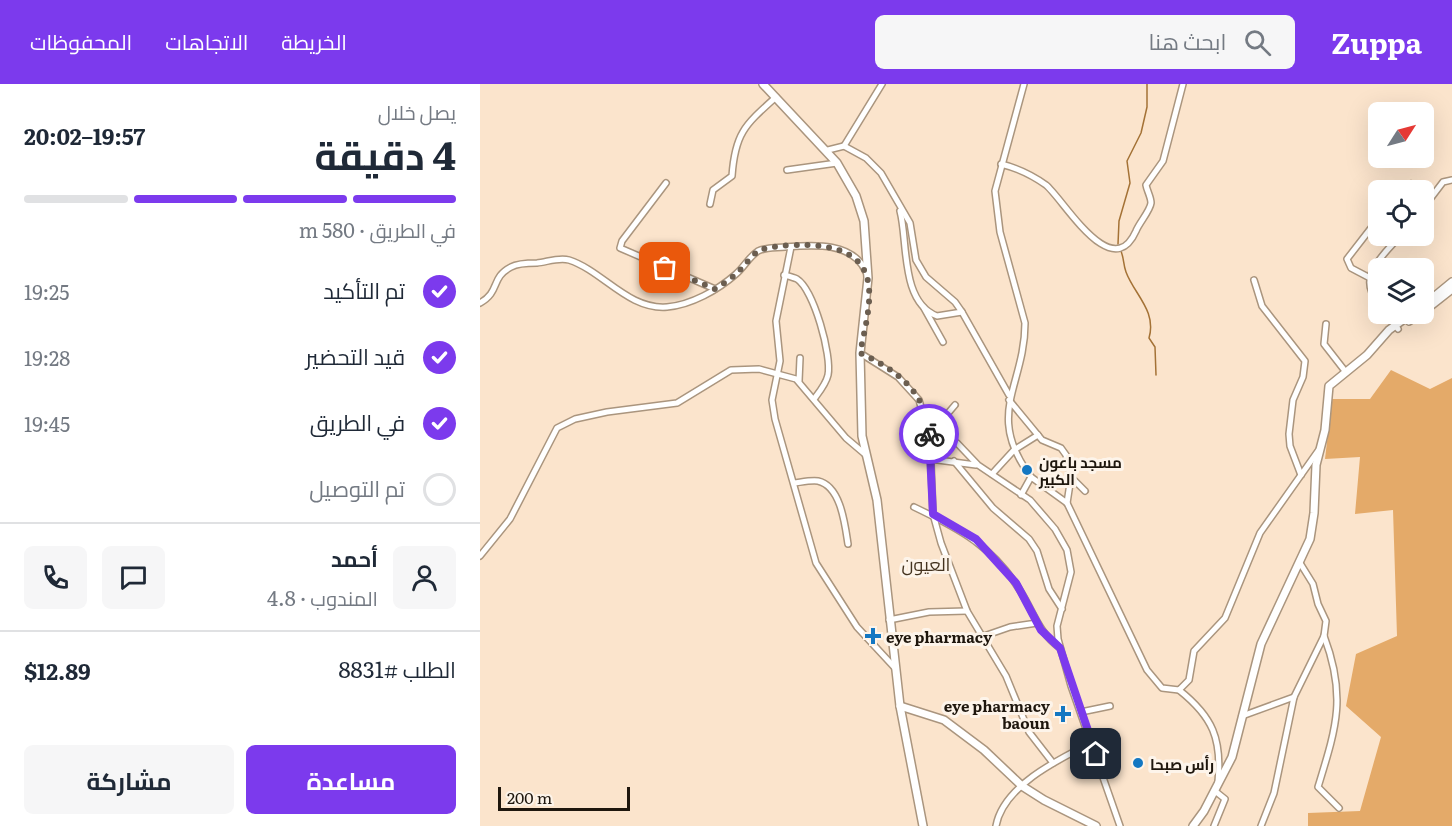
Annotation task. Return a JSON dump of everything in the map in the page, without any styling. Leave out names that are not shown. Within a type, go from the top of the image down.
[{"type":"street","points":[[764,84],[828,150],[850,183],[862,215],[868,246],[868,278],[860,353],[862,436],[877,500],[900,706],[923,826]]},
{"type":"street","points":[[828,150],[844,146],[882,84]]},
{"type":"street","points":[[1024,84],[1000,164],[995,191],[1000,232],[1025,323],[1024,337],[1009,397],[1008,428],[1014,450],[1031,477],[1067,503],[1147,670],[1162,688],[1179,690],[1200,709],[1214,732],[1220,756],[1217,788],[1225,798],[1214,826]]},
{"type":"street","points":[[1000,164],[1017,168],[1046,185],[1091,239],[1114,248],[1125,245],[1132,240],[1150,206],[1146,185],[1163,161],[1183,84]]},
{"type":"street","points":[[710,204],[713,190],[732,176],[734,150],[741,135],[755,117],[776,97]]},
{"type":"street","points":[[844,146],[876,166],[910,223],[916,260],[926,277],[955,302],[1009,397],[1038,435],[1046,443],[1063,450],[1070,461],[1071,477],[1067,503]]},
{"type":"street","points":[[787,170],[837,163]]},
{"type":"street","points":[[1434,194],[1443,182],[1452,180]]},
{"type":"street","points":[[666,183],[622,241],[620,248],[715,289]]},
{"type":"street","points":[[899,206],[903,220],[905,261],[921,301],[943,342]]},
{"type":"street","points":[[1368,232],[1347,259],[1348,265],[1368,277]]},
{"type":"street","points":[[480,303],[491,296],[498,277],[511,266],[559,260],[574,263],[649,306],[677,306],[715,289],[736,274],[760,250],[813,245],[846,252],[862,263],[868,278]]},
{"type":"street","points":[[1382,258],[1392,246]]},
{"type":"street","points":[[791,247],[776,321],[779,373],[773,410],[811,552],[824,579],[871,645],[895,668]]},
{"type":"street","points":[[784,275],[800,282],[822,330],[829,370],[825,384],[814,399]]},
{"type":"street","points":[[1254,280],[1262,306],[1305,361],[1303,377],[1293,400],[1289,434],[1290,446],[1301,475]]},
{"type":"street","points":[[1434,299],[1451,288]]},
{"type":"street","points":[[1434,302],[1451,288]]},
{"type":"street","points":[[921,301],[937,316],[962,312]]},
{"type":"street","points":[[1326,324],[1324,344],[1345,371]]},
{"type":"street","points":[[1193,826],[1217,788],[1234,751],[1261,644],[1300,563],[1312,528],[1318,451],[1324,430],[1329,386],[1400,324]]},
{"type":"street","points":[[1397,327],[1402,324]]},
{"type":"street","points":[[860,353],[873,359],[908,385],[925,412],[930,439],[933,514],[967,611],[984,636],[1013,690],[1029,732],[1053,763]]},
{"type":"street","points":[[799,381],[800,358]]},
{"type":"street","points":[[480,556],[510,519],[557,428],[574,419],[683,401],[718,376],[731,370],[759,369],[779,373],[799,381],[846,438],[868,457]]},
{"type":"street","points":[[929,430],[955,405]]},
{"type":"street","points":[[929,430],[957,443],[978,465],[1030,500],[1067,550],[1071,572],[1057,626],[1060,648],[1120,826]]},
{"type":"street","points":[[992,474],[1014,450],[1038,435]]},
{"type":"street","points":[[1179,690],[1189,680],[1194,651],[1225,618],[1260,533],[1318,451]]},
{"type":"street","points":[[930,459],[978,465]]},
{"type":"street","points":[[954,462],[993,508],[1029,539],[1037,551],[1049,589],[1062,609]]},
{"type":"street","points":[[1021,495],[1031,477]]},
{"type":"street","points":[[1071,477],[1085,491]]},
{"type":"street","points":[[794,483],[818,481],[833,491],[841,512],[848,544]]},
{"type":"street","points":[[914,507],[933,514],[967,534],[987,550],[1016,583],[1048,640],[1060,648]]},
{"type":"street","points":[[1261,826],[1274,793],[1294,697],[1324,636],[1326,621],[1320,610],[1311,579],[1300,563]]},
{"type":"street","points":[[890,620],[929,612],[967,611]]},
{"type":"street","points":[[984,636],[1002,629],[1037,623]]},
{"type":"street","points":[[1324,636],[1336,680],[1337,718],[1330,754],[1318,787],[1339,808]]},
{"type":"street","points":[[1242,716],[1294,697]]},
{"type":"street","points":[[900,706],[934,715],[957,728],[1022,786],[1044,800],[1096,826]]},
{"type":"street","points":[[1081,712],[1110,706]]},
{"type":"street","points":[[996,826],[999,815],[1022,786],[1053,763],[1091,743]]},
{"type":"shaded area","points":[[1391,370],[1430,389],[1452,378],[1452,826],[1308,826],[1308,813],[1360,811],[1381,737],[1346,706],[1356,654],[1397,636],[1393,510],[1355,514],[1360,457],[1325,459],[1332,399],[1370,399]]},
{"type":"waterway","points":[[1118,244],[1119,221],[1130,183],[1127,161],[1141,133],[1147,107],[1147,84]]},
{"type":"waterway","points":[[1120,249],[1126,272],[1144,303],[1150,319],[1149,338],[1155,347],[1156,375]]},
{"type":"way so far","points":[[665,268],[715,289],[728,281],[760,250],[810,244],[853,255],[862,263],[868,278],[867,309],[860,353],[873,359],[908,385],[925,412],[929,434]]},
{"type":"place","name":"مسجد باعون الكبير","points":[[1027,470]]},
{"type":"place","name":"eye pharmacy","points":[[873,636]]},
{"type":"place","name":"eye pharmacy baoun","points":[[1063,714]]},
{"type":"place","name":"رأس صبحا","points":[[1138,763]]},
{"type":"district","name":"العيون","points":[[926,563]]},
{"type":"route","points":[[929,434],[933,514],[976,539],[1016,583],[1041,630],[1048,640],[1060,648],[1071,686],[1096,754]]}]
